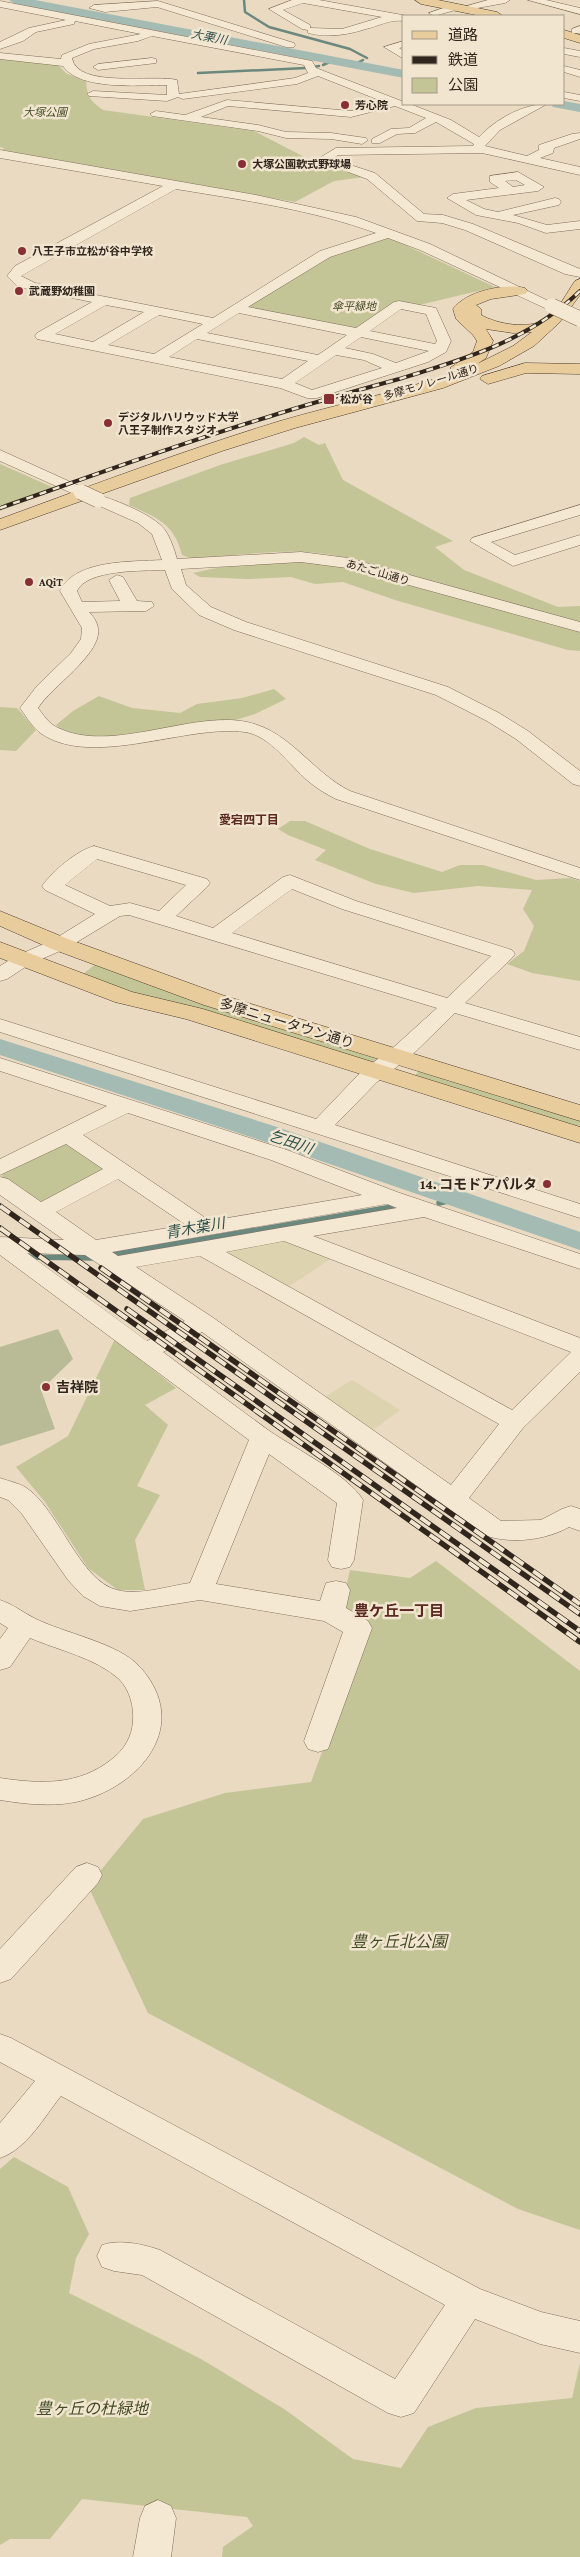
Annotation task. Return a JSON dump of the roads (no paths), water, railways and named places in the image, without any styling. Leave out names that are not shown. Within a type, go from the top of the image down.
[{"type":"main road","points":[[421,0],[512,15]]},
{"type":"main road","points":[[459,5],[494,15]]},
{"type":"main road","name":"多摩モノレール通り","points":[[0,525],[238,440],[449,379],[490,364],[520,348],[540,334],[552,314],[580,284]]},
{"type":"main road","points":[[520,291],[478,304],[472,310],[472,315],[485,323],[507,328],[535,326],[552,314]]},
{"type":"main road","points":[[441,376],[472,361],[484,348],[485,341],[483,335],[462,316],[461,309],[478,299],[520,291]]},
{"type":"main road","name":"多摩モノレール通り","points":[[0,531],[256,440],[458,383],[548,347],[580,311]]},
{"type":"main road","points":[[548,347],[560,360],[580,364]]},
{"type":"main road","points":[[0,517],[230,437],[441,376],[520,348]]},
{"type":"main road","points":[[0,538],[256,447],[429,397],[517,369],[580,369]]},
{"type":"main road","points":[[429,397],[458,383]]},
{"type":"main road","name":"多摩ニュータウン通り","points":[[0,918],[60,944],[213,1000],[580,1113]]},
{"type":"main road","name":"多摩ニュータウン通り","points":[[0,949],[31,963],[124,997],[194,1014],[580,1135]]},
{"type":"street","points":[[302,0],[399,17],[367,26],[325,34],[309,29],[274,9],[302,0]]},
{"type":"street","points":[[434,13],[459,5],[504,0]]},
{"type":"street","points":[[533,0],[552,1],[580,11]]},
{"type":"street","points":[[0,4],[308,63],[311,70],[452,125],[478,145]]},
{"type":"street","points":[[94,8],[105,9],[158,4],[293,46],[270,56]]},
{"type":"street","points":[[287,18],[326,4]]},
{"type":"street","points":[[0,46],[19,40],[33,30],[79,20]]},
{"type":"street","points":[[340,20],[367,26]]},
{"type":"street","points":[[94,94],[173,97],[173,82],[92,79],[73,72],[68,66],[66,57],[85,49],[156,34]]},
{"type":"street","points":[[402,44],[389,47],[402,55]]},
{"type":"street","points":[[565,51],[580,54]]},
{"type":"street","points":[[0,56],[68,66],[120,66],[152,61]]},
{"type":"street","points":[[118,81],[169,71]]},
{"type":"street","points":[[317,72],[297,81],[182,99],[152,112],[258,128],[286,136],[315,136],[391,143]]},
{"type":"street","points":[[92,79],[94,94],[104,101],[102,105],[109,107]]},
{"type":"street","points":[[565,94],[580,98]]},
{"type":"street","points":[[188,117],[227,103],[351,114],[394,103]]},
{"type":"street","points":[[478,145],[507,121],[539,105]]},
{"type":"street","points":[[218,123],[264,106]]},
{"type":"street","points":[[376,141],[395,131],[411,131],[434,118]]},
{"type":"street","points":[[315,136],[344,129]]},
{"type":"street","points":[[529,159],[549,150],[543,148],[576,136]]},
{"type":"street","points":[[322,160],[336,152],[478,145],[580,171]]},
{"type":"street","points":[[0,154],[310,210],[390,233],[520,291],[552,314],[580,319]]},
{"type":"street","points":[[307,159],[322,160],[371,176],[421,218],[444,219],[469,227],[570,271],[580,273]]},
{"type":"street","points":[[564,168],[580,162]]},
{"type":"street","points":[[174,185],[15,272],[17,280],[23,284],[215,322]]},
{"type":"street","points":[[510,190],[454,198],[480,212],[496,214],[546,228],[580,225]]},
{"type":"street","points":[[496,214],[555,202]]},
{"type":"street","points":[[446,233],[510,218]]},
{"type":"street","points":[[157,358],[325,254],[390,233]]},
{"type":"street","points":[[104,300],[42,336],[284,384],[312,395],[423,359],[441,349],[444,341],[431,311],[399,305],[284,384]]},
{"type":"street","points":[[237,309],[441,349]]},
{"type":"street","points":[[96,346],[156,311]]},
{"type":"street","points":[[195,335],[319,359]]},
{"type":"street","points":[[333,350],[368,357],[395,368]]},
{"type":"street","points":[[0,455],[144,520],[158,531],[178,586],[195,604],[214,616],[410,678],[442,691],[493,717],[522,735],[580,780]]},
{"type":"street","points":[[580,510],[478,541],[513,561],[580,540]]},
{"type":"street","name":"あたご山通り","points":[[76,607],[69,597],[68,590],[72,583],[86,574],[112,568],[301,557],[323,558],[348,563],[580,627]]},
{"type":"street","points":[[76,607],[138,606],[117,580]]},
{"type":"street","points":[[76,607],[88,623],[91,632],[88,641],[81,652],[37,693],[29,708],[40,726],[52,734],[71,739],[96,741],[122,740],[198,727],[220,725],[247,727],[266,734],[282,743],[309,773],[345,796],[580,874]]},
{"type":"street","points":[[110,914],[52,886],[70,869],[94,852],[200,884],[162,919]]},
{"type":"street","points":[[216,935],[290,881],[349,905],[505,954],[377,1072],[320,1128]]},
{"type":"street","points":[[0,992],[31,963],[60,944],[110,914],[121,909],[130,909],[580,1044]]},
{"type":"street","points":[[0,975],[31,963]]},
{"type":"street","points":[[0,1025],[320,1128],[395,1150],[580,1211]]},
{"type":"street","points":[[0,1064],[279,1156],[390,1197],[580,1262]]},
{"type":"street","points":[[0,1168],[127,1105]]},
{"type":"street","points":[[68,1135],[120,1170],[206,1239],[514,1422]]},
{"type":"street","points":[[41,1211],[120,1170]]},
{"type":"street","points":[[0,1184],[203,1322],[496,1530],[546,1529],[577,1516]]},
{"type":"street","points":[[7,1249],[104,1256],[206,1239],[390,1197]]},
{"type":"street","points":[[206,1239],[286,1234],[425,1209]]},
{"type":"street","points":[[286,1234],[580,1347]]},
{"type":"street","points":[[7,1249],[263,1438],[330,1483],[350,1500],[341,1560]]},
{"type":"street","points":[[146,1351],[203,1322]]},
{"type":"street","points":[[454,1499],[514,1422],[580,1358]]},
{"type":"street","points":[[200,1591],[263,1438]]},
{"type":"street","points":[[0,1487],[17,1494],[31,1508],[77,1573],[93,1589],[110,1599],[130,1601],[200,1591],[334,1601],[358,1628],[318,1741]]},
{"type":"street","points":[[0,1610],[24,1625],[112,1660],[130,1673],[143,1692],[148,1713],[148,1733],[131,1760],[109,1778],[75,1791],[32,1794],[0,1789]]},
{"type":"street","points":[[0,1660],[24,1625]]},
{"type":"street","points":[[0,1970],[87,1875]]},
{"type":"street","points":[[0,2047],[56,2079],[468,2300],[540,2328],[580,2338]]},
{"type":"street","points":[[0,2144],[17,2127],[56,2079]]},
{"type":"street","points":[[114,2256],[148,2261],[401,2401],[468,2300]]},
{"type":"street","points":[[152,2557],[158,2518]]},
{"type":"waterway","name":"大栗川","points":[[15,0],[402,74]]},
{"type":"waterway","points":[[244,0],[245,12],[269,27],[350,49],[367,58]]},
{"type":"waterway","name":"大栗川","points":[[353,65],[363,60]]},
{"type":"waterway","name":"大栗川","points":[[323,65],[332,61]]},
{"type":"waterway","points":[[313,67],[319,66]]},
{"type":"waterway","points":[[198,73],[306,68]]},
{"type":"waterway","name":"大栗川","points":[[564,105],[580,108]]},
{"type":"waterway","name":"乞田川","points":[[0,1047],[267,1133],[580,1241]]},
{"type":"waterway","name":"青木葉川","points":[[439,1203],[457,1199]]},
{"type":"waterway","name":"青木葉川","points":[[110,1255],[392,1207]]},
{"type":"waterway","name":"青木葉川","points":[[28,1257],[94,1258]]},
{"type":"railway","points":[[0,508],[201,438],[399,379],[472,355],[496,346],[540,323],[580,291]]},
{"type":"railway","points":[[0,1206],[580,1614]]},
{"type":"railway","points":[[0,1228],[580,1642]]},
{"type":"railway","points":[[101,1268],[580,1604]]},
{"type":"railway","points":[[127,1309],[580,1631]]},
{"type":"place","name":"芳心院","points":[[345,105]]},
{"type":"place","name":"大塚公園軟式野球場","points":[[242,164]]},
{"type":"place","name":"八王子市立松が谷中学校","points":[[22,251]]},
{"type":"place","name":"武蔵野幼稚園","points":[[19,291]]},
{"type":"place","name":"松が谷","points":[[329,399]]},
{"type":"place","name":"デジタルハリウッド大学 八王子制作スタジオ","points":[[108,423]]},
{"type":"place","name":"AQiT","points":[[29,582]]},
{"type":"place","name":"14. コモドアパルタ","points":[[547,1184]]},
{"type":"place","name":"吉祥院","points":[[46,1387]]},
{"type":"district","name":"愛宕四丁目","points":[[249,820]]},
{"type":"district","name":"豊ケ丘一丁目","points":[[399,1611]]},
{"type":"park label","name":"大塚公園","points":[[45,112]]},
{"type":"park label","name":"傘平緑地","points":[[354,306]]},
{"type":"park label","name":"豊ヶ丘北公園","points":[[399,1941]]},
{"type":"park label","name":"豊ヶ丘の杜緑地","points":[[92,2408]]}]
